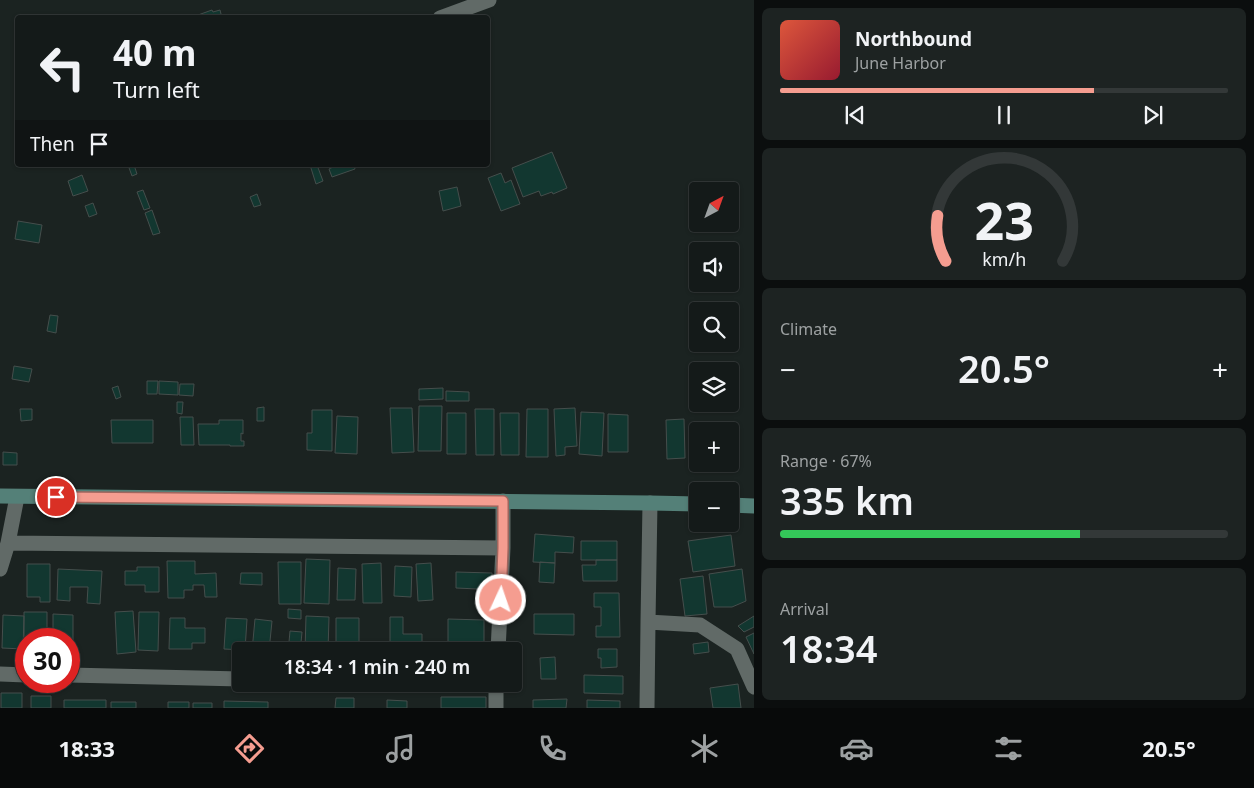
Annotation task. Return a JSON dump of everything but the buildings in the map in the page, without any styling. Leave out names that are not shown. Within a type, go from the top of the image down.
[{"type":"street","points":[[448,15],[489,0]]},
{"type":"street","points":[[0,496],[689,504]]},
{"type":"street","points":[[0,569],[18,497]]},
{"type":"street","points":[[498,642],[503,548],[503,501]]},
{"type":"street","points":[[647,708],[650,503]]},
{"type":"street","points":[[739,505],[754,506]]},
{"type":"street","points":[[8,543],[503,548]]},
{"type":"street","points":[[648,622],[700,625],[737,649],[754,687]]},
{"type":"street","points":[[0,674],[15,675]]},
{"type":"street","points":[[80,676],[232,679]]},
{"type":"street","points":[[496,692],[496,708]]},
{"type":"route","points":[[56,497],[503,501],[501,600]]}]
